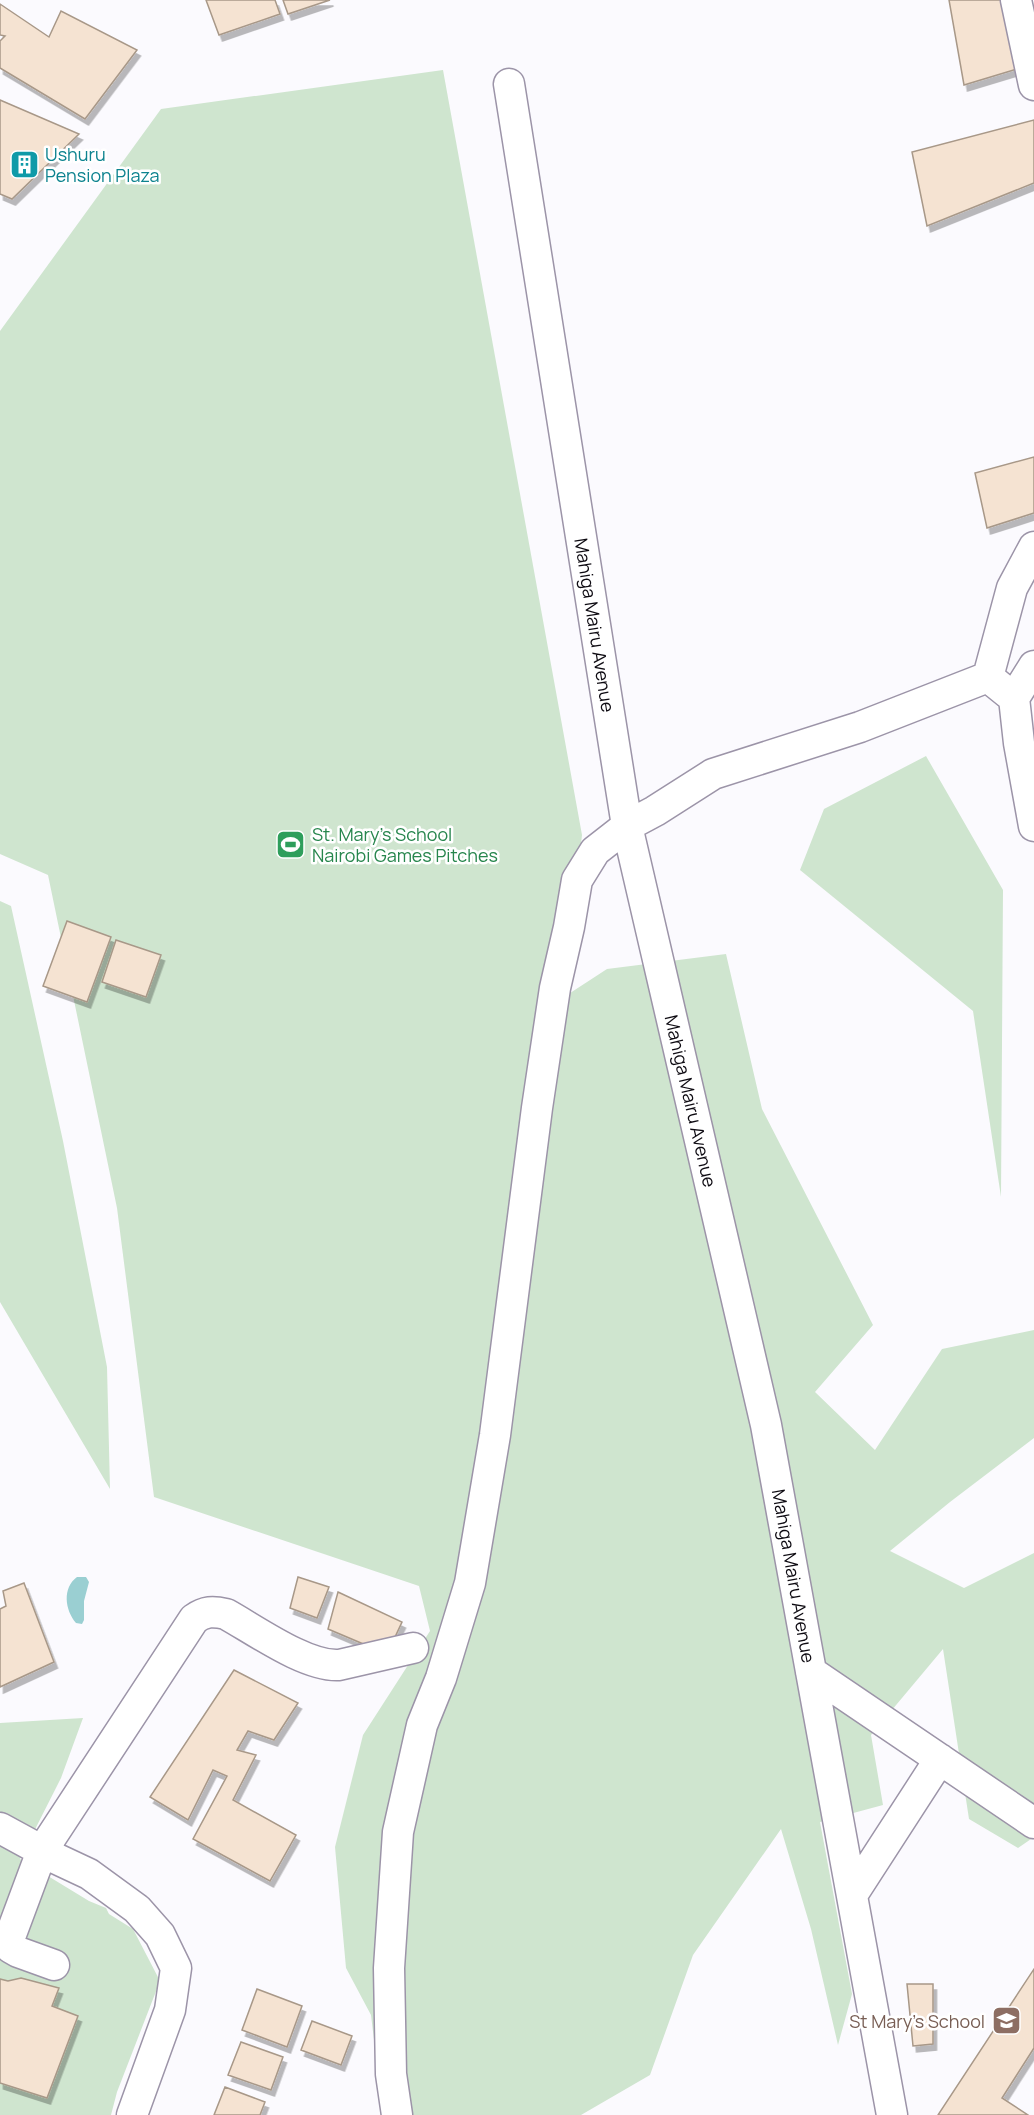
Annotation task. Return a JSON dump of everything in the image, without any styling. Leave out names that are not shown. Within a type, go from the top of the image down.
[{"type":"street","points":[[1016,0],[1034,84]]},
{"type":"street","name":"Mahiga Mairu Avenue","points":[[508,84],[627,826],[766,1425],[892,2115]]},
{"type":"street","points":[[988,676],[1012,588],[1034,547]]},
{"type":"street","points":[[1034,666],[1014,698],[1019,743],[1034,826]]},
{"type":"street","points":[[397,2115],[391,2074],[389,1968],[398,1832],[422,1725],[441,1678],[470,1582],[495,1435],[555,988],[570,927],[577,880],[595,851],[627,826],[713,774],[860,727],[988,676]]},
{"type":"street","points":[[988,676],[1014,698]]},
{"type":"street","points":[[54,1965],[18,1952],[11,1947],[10,1937],[42,1851],[194,1619],[203,1612],[215,1611],[226,1614],[310,1661],[326,1666],[413,1648]]},
{"type":"street","points":[[811,1672],[1034,1823]]},
{"type":"street","points":[[852,1895],[940,1760]]},
{"type":"street","points":[[0,1828],[89,1874],[137,1909],[160,1935],[176,1968],[171,2010],[132,2115]]},
{"type":"green space","name":"St. Mary's School Nairobi Games Pitches","points":[[443,70],[582,835],[564,997],[607,969],[726,954],[762,1109],[873,1325],[815,1392],[875,1450],[942,1349],[1034,1330],[1034,1438],[890,1551],[964,1588],[1034,1553],[1034,1837],[1018,1848],[969,1819],[943,1649],[871,1735],[883,1805],[820,1822],[852,1994],[838,2045],[811,1929],[781,1829],[693,1955],[650,2075],[581,2115],[383,2115],[371,2015],[346,1968],[335,1847],[363,1735],[430,1631],[419,1586],[154,1497],[117,1208],[48,875],[0,854],[0,331],[161,109]]},
{"type":"green space","points":[[926,756],[1003,890],[1001,1197],[973,1011],[800,870],[824,809]]},
{"type":"green space","points":[[0,901],[11,906],[63,1141],[107,1367],[110,1489],[0,1302]]},
{"type":"green space","points":[[83,1718],[61,1778],[20,1859],[89,1901],[106,1908],[109,1914],[133,1929],[160,1981],[117,2092],[111,2115],[0,2115],[0,1723]]},
{"type":"water","points":[[77,1577],[86,1577],[89,1582],[84,1601],[82,1624],[76,1623],[72,1618],[67,1599],[69,1587]]},
{"type":"building","points":[[206,0],[275,0],[280,14],[219,35]]},
{"type":"building","points":[[283,0],[330,0],[288,14]]},
{"type":"building","points":[[949,0],[1002,0],[1017,69],[964,85]]},
{"type":"building","points":[[0,4],[49,37],[61,11],[137,50],[85,119],[0,68],[0,41],[5,36],[0,35]]},
{"type":"building","name":"Ushuru Pension Plaza","points":[[0,100],[79,134],[12,199],[0,194]]},
{"type":"building","points":[[1034,120],[1034,183],[927,226],[912,152]]},
{"type":"building","points":[[1034,457],[1034,513],[987,528],[975,473]]},
{"type":"building","points":[[67,921],[111,937],[87,1002],[43,986]]},
{"type":"building","points":[[116,940],[161,955],[146,997],[102,982]]},
{"type":"building","points":[[298,1577],[329,1587],[317,1618],[290,1608]]},
{"type":"building","points":[[24,1583],[54,1662],[0,1687],[0,1609],[6,1606],[3,1591]]},
{"type":"building","points":[[338,1592],[402,1622],[387,1654],[328,1629]]},
{"type":"building","points":[[234,1670],[298,1703],[274,1740],[248,1731],[237,1750],[256,1755],[233,1800],[296,1835],[270,1881],[193,1839],[227,1776],[213,1770],[188,1820],[150,1797]]},
{"type":"building","points":[[1034,1969],[1034,2048],[1002,2098],[1028,2115],[938,2115]]},
{"type":"building","points":[[21,1978],[59,1988],[52,2006],[78,2016],[47,2098],[0,2083],[0,1979],[8,1981]]},
{"type":"building","points":[[907,1984],[933,1984],[933,2044],[913,2046]]},
{"type":"building","points":[[257,1989],[302,2006],[287,2047],[242,2030]]},
{"type":"building","points":[[312,2021],[352,2036],[341,2065],[301,2050]]},
{"type":"building","points":[[241,2042],[283,2057],[271,2090],[228,2075]]},
{"type":"building","points":[[225,2087],[265,2102],[260,2115],[214,2115]]},
{"type":"place","name":"Ushuru Pension Plaza","points":[[24,164]]},
{"type":"place","name":"St. Mary's School Nairobi Games Pitches","points":[[291,844]]},
{"type":"place","name":"St Mary's School","points":[[1006,2021]]}]
